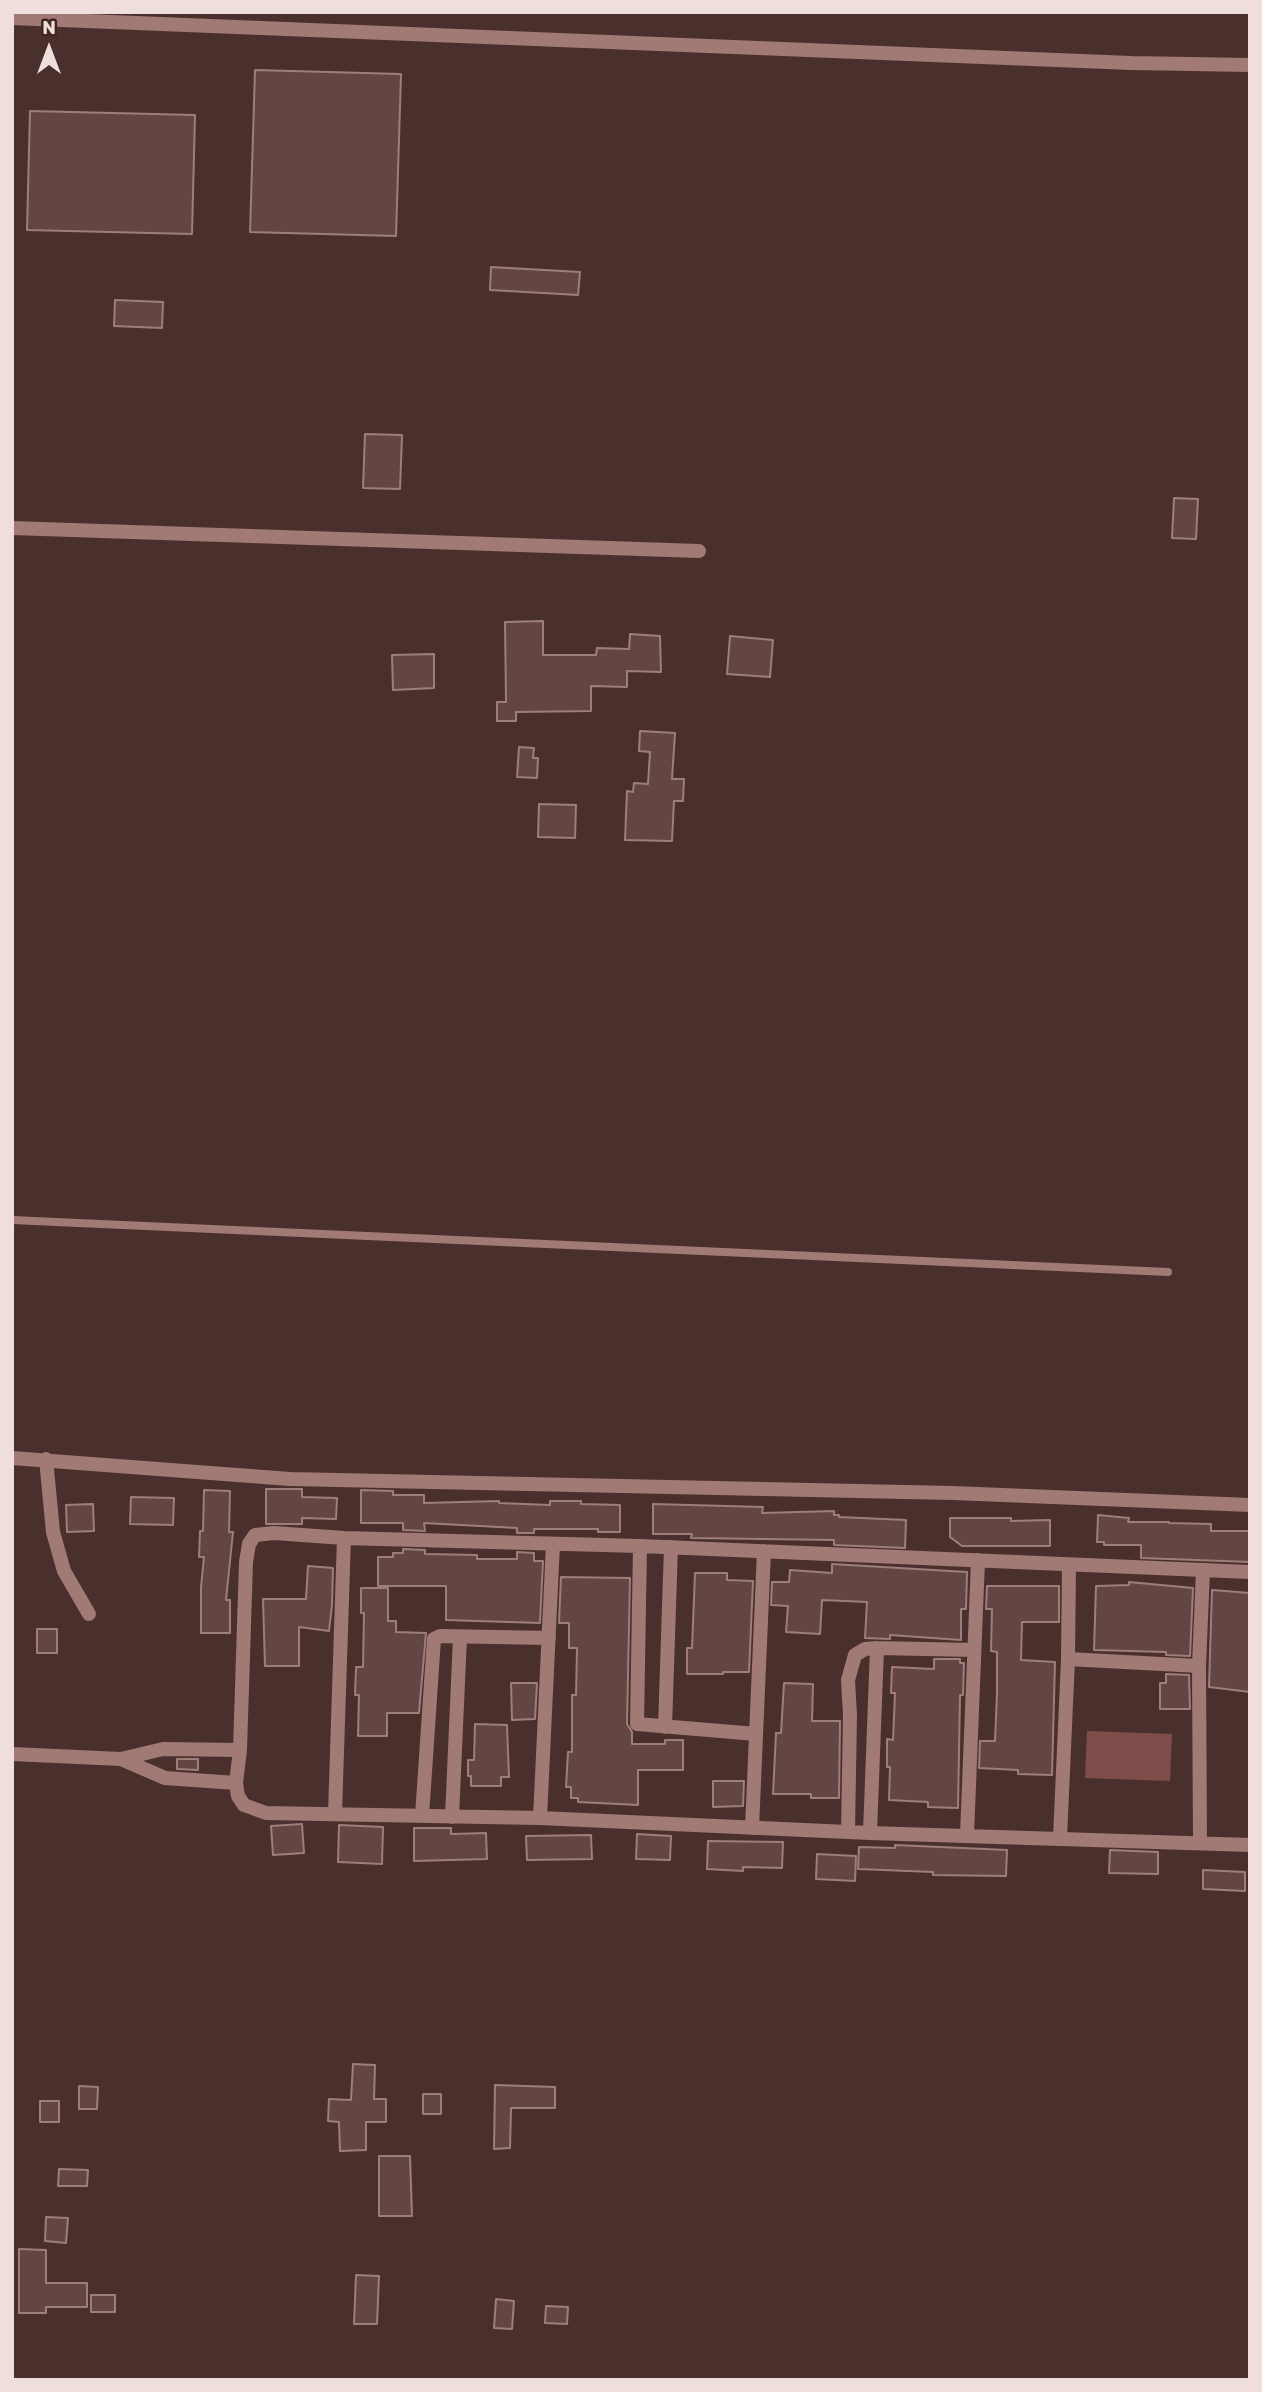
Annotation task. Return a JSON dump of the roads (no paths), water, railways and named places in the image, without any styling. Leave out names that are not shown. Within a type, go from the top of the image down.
[{"type":"street","points":[[12,19],[1131,63],[1250,65]]},
{"type":"street","points":[[12,528],[699,551]]},
{"type":"street","points":[[12,1458],[290,1479],[953,1493],[1250,1505]]},
{"type":"street","points":[[46,1460],[53,1532],[64,1571],[89,1614]]},
{"type":"street","points":[[1250,1572],[640,1546],[344,1538],[274,1533],[255,1535],[249,1544],[246,1562],[240,1750],[236,1783],[244,1805],[266,1813],[540,1818],[870,1833],[1250,1845]]},
{"type":"street","points":[[335,1814],[344,1538]]},
{"type":"street","points":[[540,1818],[553,1544]]},
{"type":"street","points":[[640,1546],[636,1720],[640,1726],[756,1734]]},
{"type":"street","points":[[665,1727],[671,1548]]},
{"type":"street","points":[[752,1828],[764,1551]]},
{"type":"street","points":[[967,1835],[978,1560]]},
{"type":"street","points":[[1060,1838],[1069,1565]]},
{"type":"street","points":[[1200,1842],[1199,1666],[1203,1570]]},
{"type":"street","points":[[422,1816],[433,1639],[440,1636],[549,1638]]},
{"type":"street","points":[[452,1817],[460,1637]]},
{"type":"street","points":[[848,1831],[848,1680],[855,1655],[864,1649],[877,1647],[974,1650]]},
{"type":"street","points":[[870,1833],[877,1647]]},
{"type":"street","points":[[1068,1658],[1199,1666]]},
{"type":"street","points":[[12,1755],[121,1759],[163,1748],[240,1750]]},
{"type":"street","points":[[121,1759],[164,1778],[236,1783]]},
{"type":"lane","points":[[12,1220],[1168,1272]]}]
